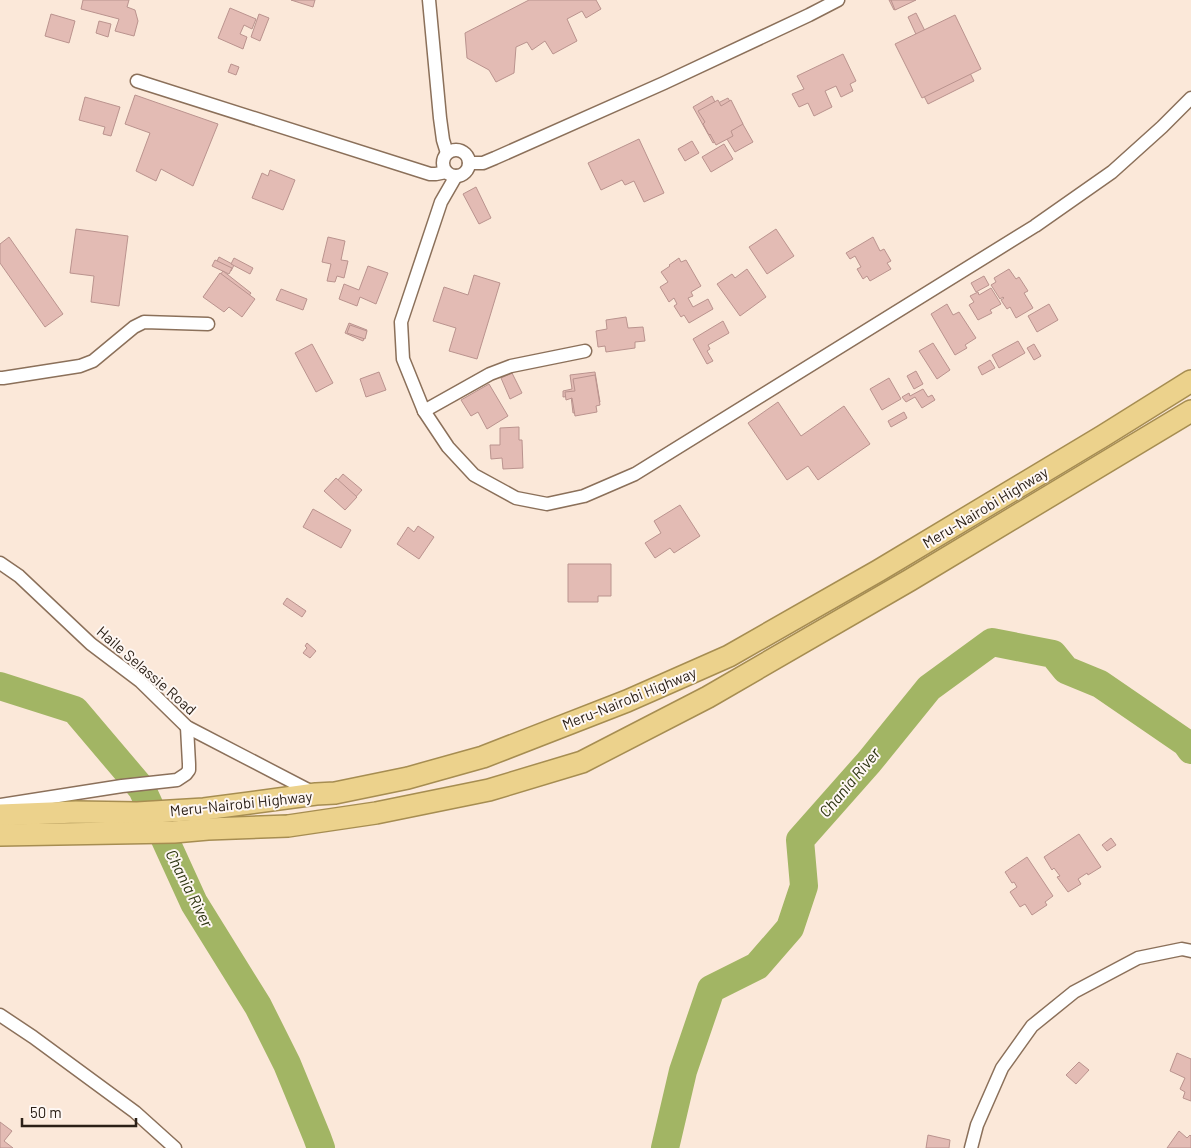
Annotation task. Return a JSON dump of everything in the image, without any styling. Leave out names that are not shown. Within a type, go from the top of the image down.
[{"type":"highway","name":"Meru-Nairobi Highway","points":[[0,815],[76,812],[174,832],[206,819],[316,794],[335,793],[408,778],[484,757],[627,701],[730,656],[886,566],[1191,381]]},
{"type":"highway","name":"Meru-Nairobi Highway","points":[[206,819],[288,826],[376,813],[489,790],[582,762],[716,692],[910,580],[1191,412]]},
{"type":"highway","name":"Meru-Nairobi Highway","points":[[0,835],[135,823]]},
{"type":"street","points":[[429,0],[440,118],[447,153]]},
{"type":"street","points":[[469,164],[482,163],[495,158],[673,78],[838,0]]},
{"type":"street","points":[[137,81],[430,174],[460,175],[465,173],[469,164],[466,154],[462,151],[452,150],[444,157],[444,167],[451,174]]},
{"type":"street","points":[[451,174],[401,322],[403,359],[424,411],[448,447],[474,475],[516,498],[548,504],[584,496],[635,474],[1035,226],[1112,172],[1191,98]]},
{"type":"street","points":[[0,378],[80,366],[94,361],[134,327],[144,322],[208,324]]},
{"type":"street","points":[[424,411],[490,374],[511,366],[585,351]]},
{"type":"street","name":"Haile Selassie Road","points":[[0,563],[20,576],[91,644],[140,681],[187,727],[316,794]]},
{"type":"street","points":[[0,805],[181,778],[189,770],[187,727]]},
{"type":"street","points":[[971,1148],[977,1125],[1002,1068],[1032,1026],[1074,992],[1138,958],[1182,949],[1191,951]]},
{"type":"street","points":[[0,1015],[135,1112],[175,1148]]},
{"type":"building","points":[[83,0],[129,0],[127,7],[135,10],[138,21],[134,36],[115,31],[119,19],[81,9]]},
{"type":"building","points":[[291,0],[315,0],[313,7]]},
{"type":"building","points":[[529,0],[596,0],[601,9],[586,18],[582,11],[567,19],[577,41],[553,54],[545,41],[532,50],[527,42],[516,47],[514,73],[496,82],[489,70],[467,58],[465,33]]},
{"type":"building","points":[[889,0],[913,0],[894,10]]},
{"type":"building","points":[[891,0],[916,0],[895,10]]},
{"type":"building","points":[[230,8],[256,19],[252,29],[244,25],[240,34],[247,37],[243,49],[218,38]]},
{"type":"building","points":[[916,13],[927,35],[935,32],[937,36],[956,27],[967,49],[960,53],[974,81],[928,104],[902,52],[920,43],[908,17]]},
{"type":"building","points":[[51,14],[75,21],[69,43],[45,36]]},
{"type":"building","points":[[259,14],[269,18],[260,41],[251,37]]},
{"type":"building","points":[[955,15],[981,69],[922,98],[895,44]]},
{"type":"building","points":[[99,21],[111,24],[108,37],[96,33]]},
{"type":"building","points":[[843,54],[856,81],[850,84],[853,91],[841,97],[836,86],[825,91],[832,107],[814,116],[808,103],[799,107],[792,94],[804,89],[797,76]]},
{"type":"building","points":[[231,64],[239,67],[236,75],[228,72]]},
{"type":"building","points":[[135,95],[218,124],[193,186],[161,169],[156,181],[136,171],[150,133],[125,124]]},
{"type":"building","points":[[712,96],[716,104],[728,98],[753,142],[735,152],[725,136],[713,143],[693,107]]},
{"type":"building","points":[[85,97],[120,107],[111,136],[103,134],[105,127],[79,120]]},
{"type":"building","points":[[718,100],[721,106],[731,100],[743,124],[731,131],[733,136],[716,145],[703,124],[705,122],[698,111]]},
{"type":"building","points":[[639,139],[664,193],[644,202],[634,181],[625,185],[622,180],[601,190],[588,163]]},
{"type":"building","points":[[692,141],[699,153],[685,161],[678,149]]},
{"type":"building","points":[[724,144],[733,159],[711,172],[702,157]]},
{"type":"building","points":[[270,170],[295,180],[283,210],[252,198],[262,173],[268,176]]},
{"type":"building","points":[[476,187],[491,218],[479,224],[463,194]]},
{"type":"building","points":[[76,229],[128,236],[119,306],[91,302],[94,276],[70,273]]},
{"type":"building","points":[[776,229],[794,256],[767,274],[749,247]]},
{"type":"building","points":[[9,237],[63,314],[45,327],[0,263],[0,244]]},
{"type":"building","points":[[328,237],[345,241],[341,260],[348,261],[344,278],[337,276],[335,282],[327,281],[331,264],[322,262]]},
{"type":"building","points":[[873,237],[880,251],[884,249],[891,261],[887,263],[891,269],[870,281],[867,276],[863,279],[857,269],[861,267],[855,256],[850,259],[846,253]]},
{"type":"building","points":[[219,257],[234,265],[231,271],[216,263]]},
{"type":"building","points":[[234,258],[253,268],[250,274],[231,264]]},
{"type":"building","points":[[679,258],[681,262],[686,260],[701,286],[691,292],[693,296],[688,298],[693,307],[708,299],[713,309],[689,323],[684,315],[681,317],[674,306],[677,304],[674,298],[669,302],[660,287],[668,282],[661,272]]},
{"type":"building","points":[[215,260],[232,268],[229,274],[212,266]]},
{"type":"building","points":[[368,266],[388,273],[376,304],[360,297],[357,306],[339,299],[344,284],[359,290]]},
{"type":"building","points":[[747,269],[766,297],[740,316],[717,284],[732,274],[735,278]]},
{"type":"building","points":[[1009,269],[1016,279],[1019,277],[1028,291],[1024,293],[1033,308],[1016,318],[1010,307],[1007,309],[1001,300],[1004,298],[1000,299],[991,285],[996,282],[994,278]]},
{"type":"building","points":[[223,271],[251,293],[237,311],[229,305],[225,311],[205,295]]},
{"type":"building","points":[[220,273],[255,299],[242,317],[229,307],[224,312],[203,297]]},
{"type":"building","points":[[474,275],[500,283],[477,359],[449,351],[456,328],[433,321],[444,287],[468,295]]},
{"type":"building","points":[[984,276],[989,285],[976,292],[971,283]]},
{"type":"building","points":[[991,288],[1001,304],[990,310],[992,313],[978,320],[969,305],[974,302],[970,296],[978,292],[979,295]]},
{"type":"building","points":[[281,289],[307,299],[303,310],[276,300]]},
{"type":"building","points":[[947,304],[953,315],[959,312],[976,338],[965,345],[967,348],[955,355],[931,314]]},
{"type":"building","points":[[1049,304],[1058,320],[1037,332],[1028,316]]},
{"type":"building","points":[[626,317],[628,328],[643,327],[645,341],[635,342],[635,348],[606,352],[605,346],[598,347],[596,331],[607,329],[606,320]]},
{"type":"building","points":[[723,321],[729,333],[708,345],[710,349],[707,351],[713,361],[707,364],[693,339]]},
{"type":"building","points":[[349,323],[367,330],[363,341],[345,333]]},
{"type":"building","points":[[350,325],[367,331],[365,339],[347,333]]},
{"type":"building","points":[[1018,341],[1025,353],[999,368],[992,355]]},
{"type":"building","points":[[933,343],[950,370],[937,379],[919,351]]},
{"type":"building","points":[[312,344],[333,383],[316,392],[295,353]]},
{"type":"building","points":[[1034,344],[1041,356],[1034,360],[1027,348]]},
{"type":"building","points":[[990,360],[995,368],[982,375],[978,367]]},
{"type":"building","points":[[916,371],[923,384],[914,389],[907,376]]},
{"type":"building","points":[[379,372],[386,390],[366,397],[360,379]]},
{"type":"building","points":[[595,372],[600,402],[595,403],[595,410],[573,413],[571,396],[563,397],[563,391],[572,389],[570,375]]},
{"type":"building","points":[[512,373],[522,393],[510,399],[501,378]]},
{"type":"building","points":[[595,375],[600,405],[596,406],[597,412],[575,416],[572,398],[566,400],[565,392],[575,391],[573,379]]},
{"type":"building","points":[[889,378],[901,399],[882,410],[870,389]]},
{"type":"building","points":[[489,384],[508,416],[487,429],[478,412],[471,416],[461,400]]},
{"type":"building","points":[[923,389],[928,397],[932,395],[935,400],[922,408],[915,397],[906,402],[902,397],[909,393],[910,396]]},
{"type":"building","points":[[778,402],[801,436],[844,406],[870,444],[818,480],[808,466],[787,480],[748,423]]},
{"type":"building","points":[[904,412],[907,418],[891,427],[888,421]]},
{"type":"building","points":[[519,427],[519,440],[522,440],[523,468],[503,469],[502,458],[491,459],[490,445],[500,445],[500,428]]},
{"type":"building","points":[[343,474],[362,490],[345,509],[327,493]]},
{"type":"building","points":[[336,478],[357,497],[345,510],[324,491]]},
{"type":"building","points":[[680,505],[700,536],[674,553],[670,548],[655,558],[645,543],[661,533],[654,521]]},
{"type":"building","points":[[313,509],[351,530],[341,548],[303,527]]},
{"type":"building","points":[[418,526],[434,537],[419,559],[397,544],[408,527],[414,532]]},
{"type":"building","points":[[568,564],[611,564],[611,596],[598,596],[598,602],[568,602]]},
{"type":"building","points":[[287,598],[306,611],[302,617],[283,604]]},
{"type":"building","points":[[307,643],[316,651],[310,658],[303,653],[307,648],[305,646]]},
{"type":"building","points":[[1079,834],[1101,867],[1078,879],[1081,884],[1068,892],[1057,877],[1060,876],[1054,868],[1052,870],[1044,857]]},
{"type":"building","points":[[1111,838],[1116,845],[1107,851],[1102,845]]},
{"type":"building","points":[[1027,857],[1053,896],[1045,902],[1047,905],[1032,915],[1025,904],[1020,907],[1010,892],[1017,887],[1005,872]]},
{"type":"building","points":[[1177,1053],[1191,1059],[1191,1101],[1183,1098],[1185,1092],[1180,1089],[1185,1078],[1170,1071]]},
{"type":"building","points":[[1079,1062],[1089,1070],[1076,1084],[1066,1075]]},
{"type":"building","points":[[0,1122],[12,1131],[4,1141],[13,1148],[0,1148]]},
{"type":"building","points":[[1179,1131],[1187,1138],[1191,1136],[1191,1148],[1167,1148]]},
{"type":"building","points":[[928,1135],[950,1140],[949,1148],[926,1148]]},
{"type":"waterway","name":"Chania River","points":[[665,1148],[683,1071],[711,989],[757,966],[790,928],[804,886],[800,840],[869,762],[929,688],[992,642],[1053,654],[1066,670],[1100,684],[1186,743],[1191,750]]},
{"type":"waterway","name":"Chania River","points":[[0,686],[75,710],[142,789],[194,903],[258,1006],[287,1064],[321,1148]]}]
